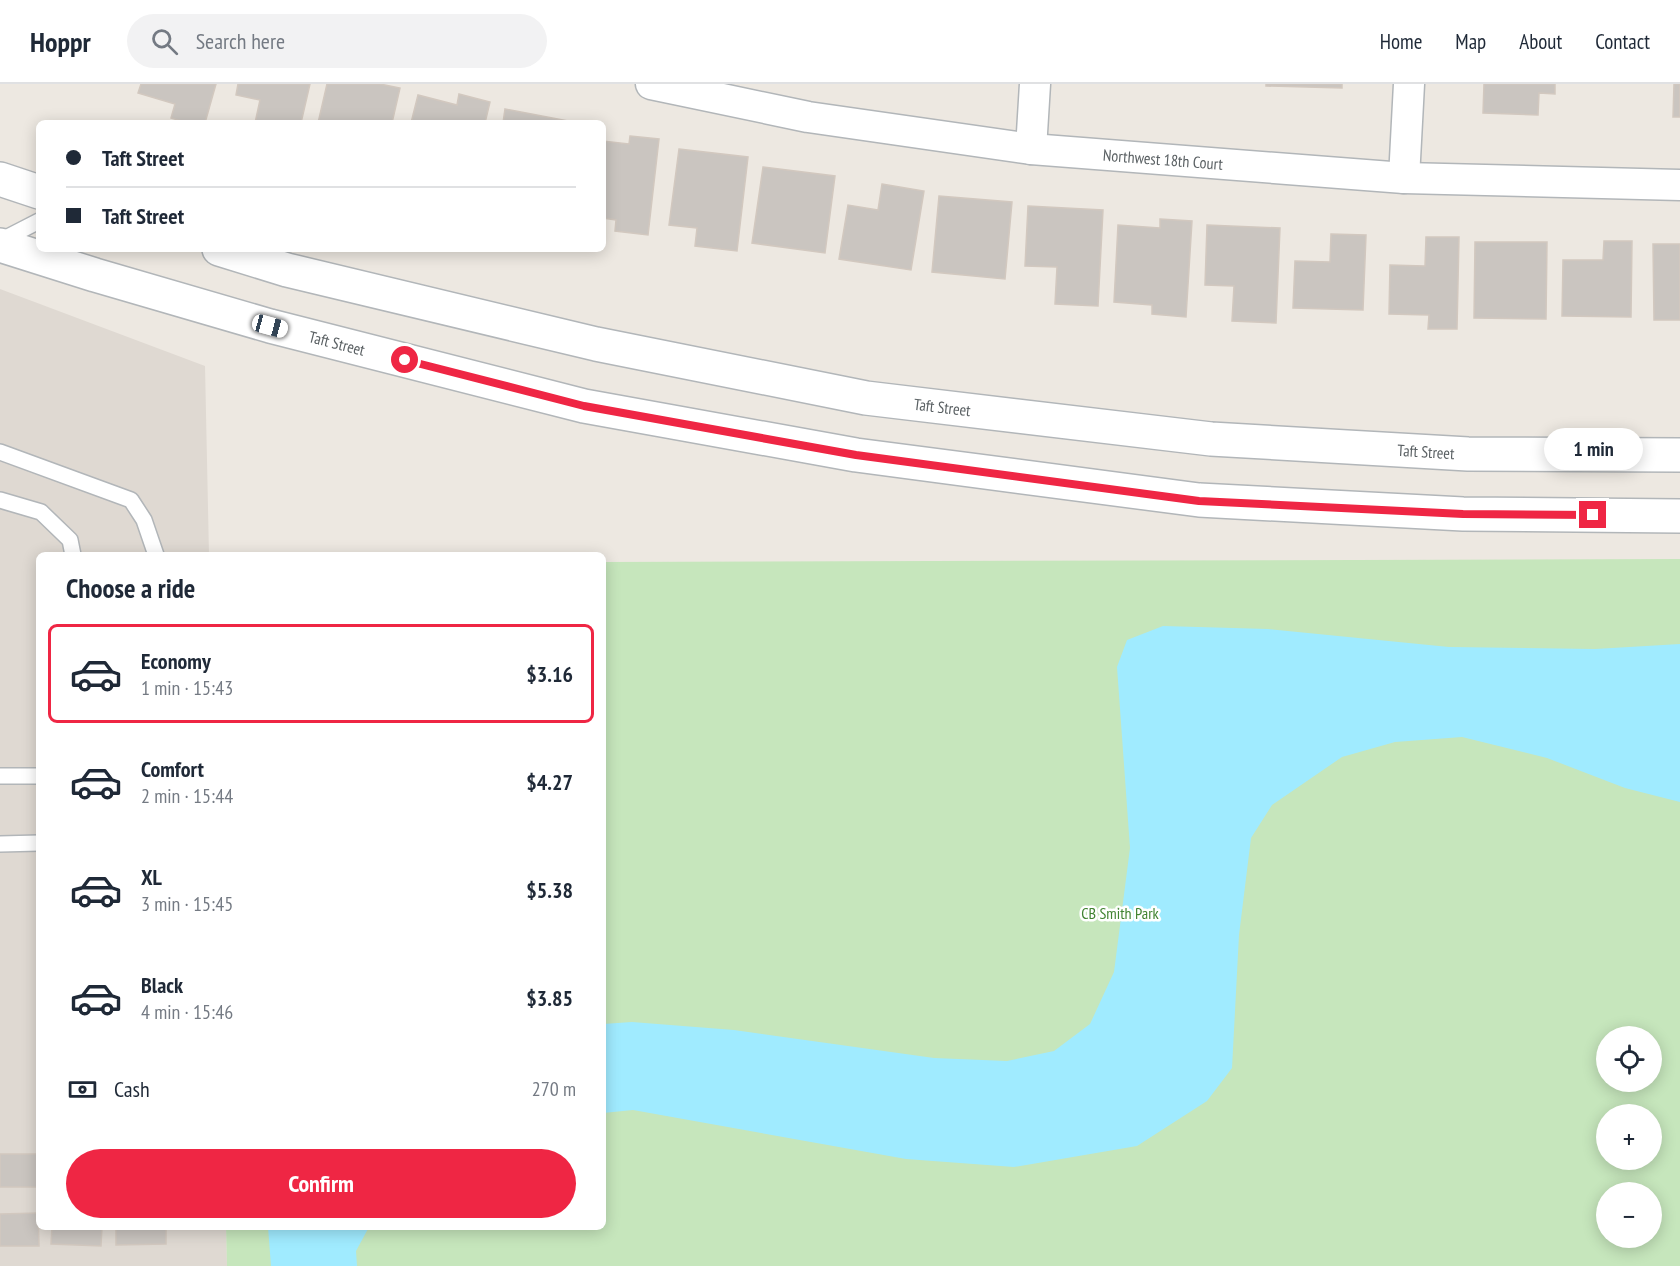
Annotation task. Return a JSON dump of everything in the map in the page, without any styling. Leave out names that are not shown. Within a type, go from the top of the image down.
[{"type":"street","name":"Northwest 18th Court","points":[[651,84],[808,117],[1031,149],[1404,178],[1680,185]]},
{"type":"street","points":[[1031,149],[1035,84]]},
{"type":"street","points":[[1404,178],[1409,84]]},
{"type":"street","points":[[0,179],[36,191]]},
{"type":"street","name":"Taft Street","points":[[0,243],[95,275],[270,326],[584,406],[856,455],[1199,501],[1463,514],[1680,516]]},
{"type":"street","name":"Taft Street","points":[[229,252],[287,270],[596,344],[866,398],[1211,439],[1468,454],[1680,455]]},
{"type":"lane","points":[[0,243],[36,223]]},
{"type":"lane","points":[[0,452],[131,500],[144,520],[155,552]]},
{"type":"lane","points":[[0,500],[41,512],[70,540],[72,552]]},
{"type":"lane","points":[[0,776],[36,776]]},
{"type":"lane","points":[[0,844],[36,843]]},
{"type":"shaded area","points":[[0,289],[205,366],[209,552],[36,552],[36,1230],[226,1230],[227,1266],[0,1266]]},
{"type":"green space","name":"CB Smith Park","points":[[1680,559],[1680,1266],[227,1266],[226,1230],[606,1230],[606,562]]},
{"type":"water","points":[[1163,626],[1268,629],[1449,647],[1595,649],[1680,644],[1680,802],[1625,788],[1547,758],[1462,737],[1395,742],[1342,757],[1272,805],[1251,838],[1239,935],[1232,1068],[1207,1101],[1137,1146],[1014,1167],[906,1159],[633,1110],[606,1113],[606,1024],[632,1022],[734,1030],[934,1058],[1007,1061],[1054,1051],[1090,1024],[1114,972],[1130,848],[1117,667],[1127,640]]},
{"type":"water","points":[[268,1230],[367,1230],[356,1251],[357,1266],[271,1266]]},
{"type":"building","points":[[141,84],[216,84],[206,120],[171,118],[175,104],[138,93]]},
{"type":"building","points":[[238,84],[310,84],[302,120],[256,120],[260,100],[236,95]]},
{"type":"building","points":[[327,84],[380,84],[400,88],[393,120],[319,120]]},
{"type":"building","points":[[1266,84],[1342,84],[1342,88],[1266,86]]},
{"type":"building","points":[[1484,84],[1555,84],[1555,94],[1539,93],[1538,115],[1483,113]]},
{"type":"building","points":[[1674,84],[1680,84],[1680,117],[1673,117]]},
{"type":"building","points":[[459,94],[490,102],[486,120],[412,120],[418,95],[457,105]]},
{"type":"building","points":[[505,109],[563,120],[503,120]]},
{"type":"building","points":[[630,136],[659,139],[648,235],[615,231],[616,220],[606,218],[606,141],[629,144]]},
{"type":"building","points":[[679,149],[748,157],[737,251],[695,246],[697,228],[669,225]]},
{"type":"building","points":[[763,167],[835,176],[825,253],[752,243]]},
{"type":"building","points":[[882,184],[924,191],[911,270],[839,259],[848,205],[878,210]]},
{"type":"building","points":[[939,196],[1012,202],[1005,279],[932,272]]},
{"type":"building","points":[[1028,206],[1103,210],[1098,306],[1055,304],[1057,267],[1025,266]]},
{"type":"building","points":[[1160,219],[1192,221],[1186,317],[1152,314],[1152,305],[1114,302],[1118,225],[1160,228]]},
{"type":"building","points":[[1207,225],[1280,228],[1276,323],[1232,321],[1234,286],[1205,285]]},
{"type":"building","points":[[1331,234],[1366,235],[1363,310],[1293,308],[1295,261],[1330,262]]},
{"type":"building","points":[[1426,237],[1459,237],[1457,329],[1428,329],[1429,315],[1389,314],[1390,265],[1425,266]]},
{"type":"building","points":[[1604,241],[1632,241],[1631,317],[1562,316],[1563,260],[1603,260]]},
{"type":"building","points":[[1475,242],[1547,242],[1546,319],[1474,318]]},
{"type":"building","points":[[1653,244],[1680,244],[1680,320],[1654,320]]},
{"type":"building","points":[[0,1154],[36,1154],[36,1187],[0,1187]]},
{"type":"building","points":[[36,1213],[39,1246],[0,1246],[0,1214]]},
{"type":"building","points":[[52,1230],[102,1230],[101,1246],[51,1244]]},
{"type":"building","points":[[116,1230],[166,1230],[166,1244],[116,1245]]},
{"type":"route","points":[[405,360],[584,406],[856,455],[1199,501],[1463,514],[1593,515]]}]
